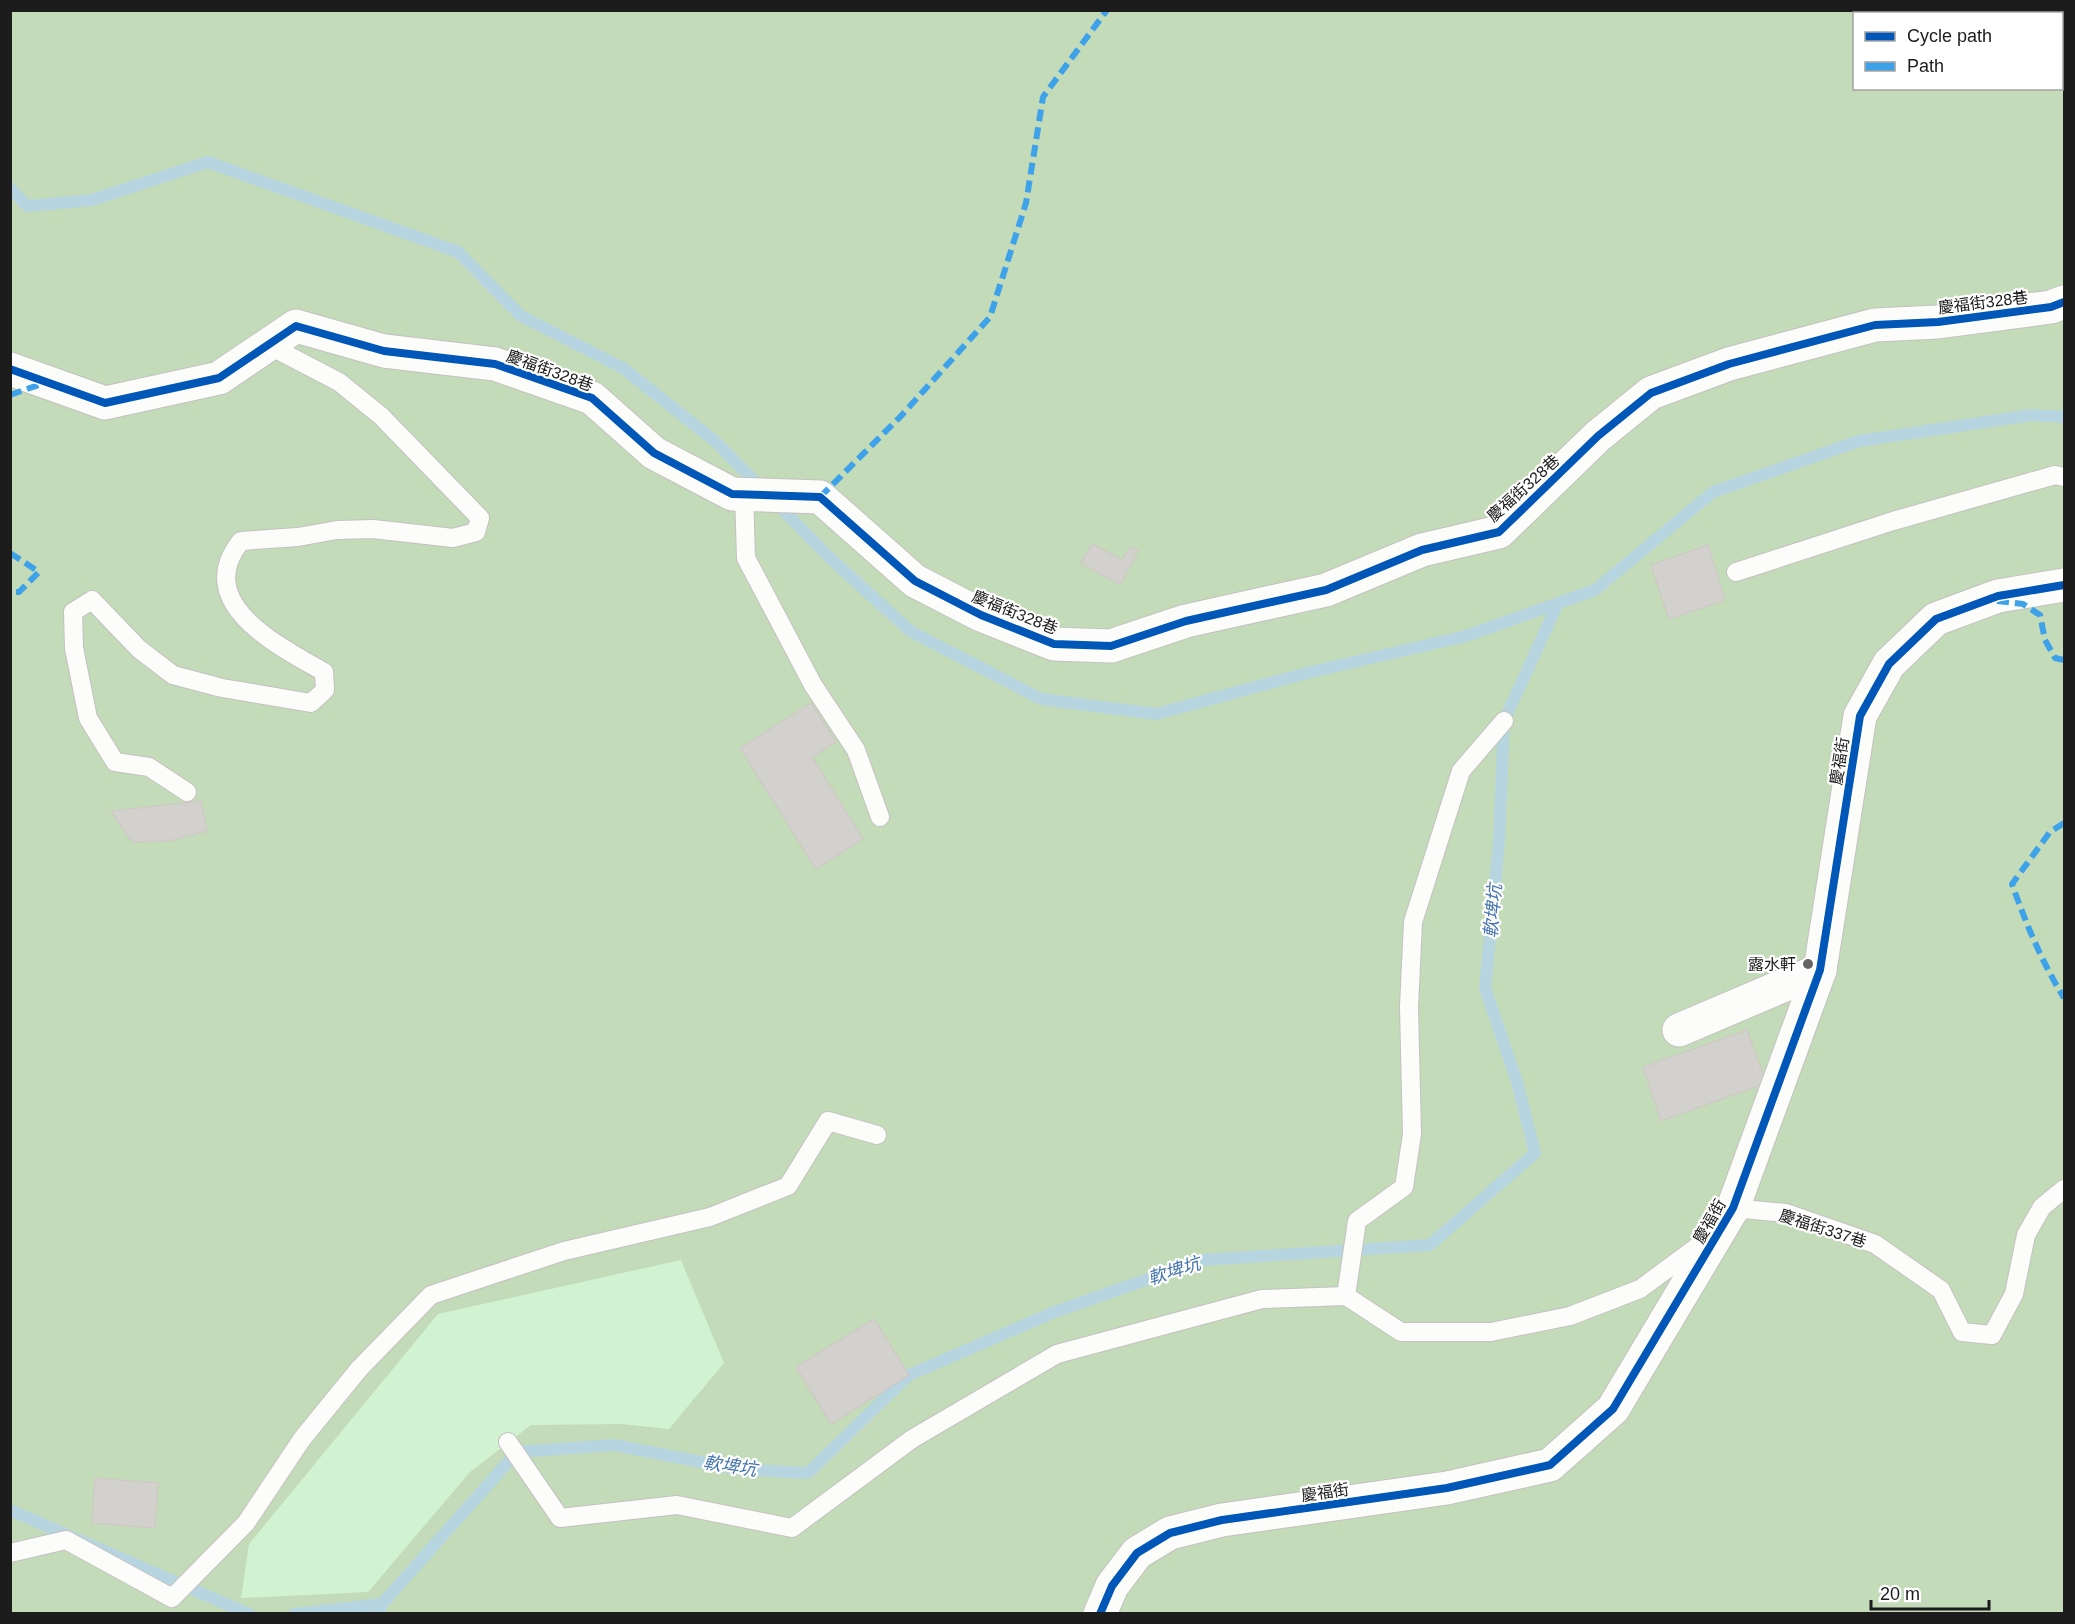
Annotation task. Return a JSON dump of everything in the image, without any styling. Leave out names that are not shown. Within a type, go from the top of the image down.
[{"type":"street","name":"慶福街328巷","points":[[10,369],[105,404],[219,378],[296,326],[384,351],[495,364],[592,398],[654,453],[732,494],[820,497],[915,581],[981,615],[1054,644],[1111,646],[1186,621],[1326,590],[1422,549],[1499,532],[1598,436],[1651,393],[1729,364],[1875,325],[1938,322],[2051,307],[2064,302]]},
{"type":"street","name":"慶福街","points":[[1100,1614],[1112,1586],[1137,1553],[1170,1533],[1222,1520],[1447,1488],[1550,1465],[1613,1409],[1733,1208],[1820,970],[1860,716],[1889,664],[1936,619],[1998,596],[2064,585]]},
{"type":"street","points":[[1679,1030],[1820,970]]},
{"type":"lane","points":[[187,792],[149,767],[115,762],[88,718],[74,648],[73,612],[92,600],[139,650],[173,675],[222,688],[310,703],[325,690],[324,672],[266,638],[241,616],[227,588],[229,556],[241,541],[373,529],[453,538],[476,532],[480,518],[381,416],[339,382],[268,345]]},
{"type":"lane","points":[[1736,572],[1903,518],[2055,475],[2064,477]]},
{"type":"lane","points":[[744,494],[746,558],[813,685],[856,750],[880,817]]},
{"type":"lane","points":[[1346,1296],[1357,1221],[1404,1187],[1412,1134],[1409,1007],[1413,922],[1461,771],[1504,721]]},
{"type":"lane","points":[[10,1553],[66,1540],[174,1606],[246,1523],[302,1439],[359,1369],[431,1295],[564,1251],[710,1217],[788,1186],[828,1120],[877,1136]]},
{"type":"lane","name":"慶福街337巷","points":[[1733,1208],[1786,1213],[1875,1244],[1941,1290],[1962,1332],[1992,1335],[2014,1294],[2026,1235],[2042,1206],[2064,1189]]},
{"type":"lane","points":[[508,1442],[560,1518],[678,1505],[792,1527],[912,1439],[1057,1354],[1262,1299],[1346,1296],[1401,1332],[1491,1332],[1570,1316],[1640,1289],[1695,1250],[1733,1208]]},
{"type":"green space","points":[[11,11],[2064,11],[2064,1613],[11,1613]]},
{"type":"green space","points":[[681,1260],[724,1363],[669,1429],[621,1424],[531,1425],[470,1472],[368,1592],[241,1598],[249,1544],[438,1314]]},
{"type":"building","points":[[1092,544],[1122,560],[1130,547],[1138,551],[1120,585],[1081,563]]},
{"type":"building","points":[[1708,545],[1725,600],[1669,619],[1651,565]]},
{"type":"building","points":[[811,703],[836,742],[812,757],[863,839],[816,869],[740,748]]},
{"type":"building","points":[[201,801],[207,831],[169,841],[132,842],[111,811]]},
{"type":"building","points":[[1747,1030],[1766,1083],[1661,1121],[1643,1067]]},
{"type":"building","points":[[874,1319],[909,1375],[831,1424],[796,1367]]},
{"type":"building","points":[[95,1478],[158,1483],[155,1528],[92,1523]]},
{"type":"waterway","points":[[10,188],[27,206],[92,200],[208,162],[458,252],[521,316],[623,368],[716,442],[762,489]]},
{"type":"waterway","points":[[774,501],[828,556],[910,631],[1041,699],[1156,714],[1311,672],[1466,636],[1595,590],[1713,492],[1859,441],[2032,415],[2064,417]]},
{"type":"waterway","name":"軟埤坑","points":[[379,1614],[382,1604],[517,1452],[614,1445],[737,1469],[808,1473],[909,1375],[1052,1313],[1202,1260],[1430,1245],[1535,1153],[1517,1082],[1485,988],[1499,842],[1504,721],[1558,603]]},
{"type":"waterway","points":[[10,1510],[249,1614]]},
{"type":"waterway","points":[[294,1614],[382,1604]]},
{"type":"marked path","points":[[820,497],[901,416],[990,317],[1026,203],[1043,97],[1107,10]]},
{"type":"marked path","points":[[10,395],[47,382]]},
{"type":"marked path","points":[[10,553],[39,572],[19,592],[10,592]]},
{"type":"marked path","points":[[1997,601],[2023,604],[2040,615],[2045,640],[2055,658],[2064,660]]},
{"type":"marked path","points":[[2064,823],[2050,832],[2012,884],[2035,942],[2064,998]]},
{"type":"cycle path","points":[[10,369],[105,403],[219,378],[296,326],[384,351],[495,364],[592,398],[654,453],[732,494],[820,497],[915,581],[981,615],[1054,644],[1111,646],[1186,621],[1326,590],[1422,550],[1499,532],[1598,436],[1651,393],[1729,364],[1875,325],[1938,322],[2051,307],[2064,302]]},
{"type":"cycle path","points":[[1100,1614],[1112,1586],[1137,1553],[1170,1533],[1222,1520],[1447,1488],[1550,1465],[1613,1409],[1733,1208],[1820,970],[1860,716],[1889,664],[1936,619],[1998,596],[2064,585]]},
{"type":"place","name":"露水軒","points":[[1808,964]]}]
